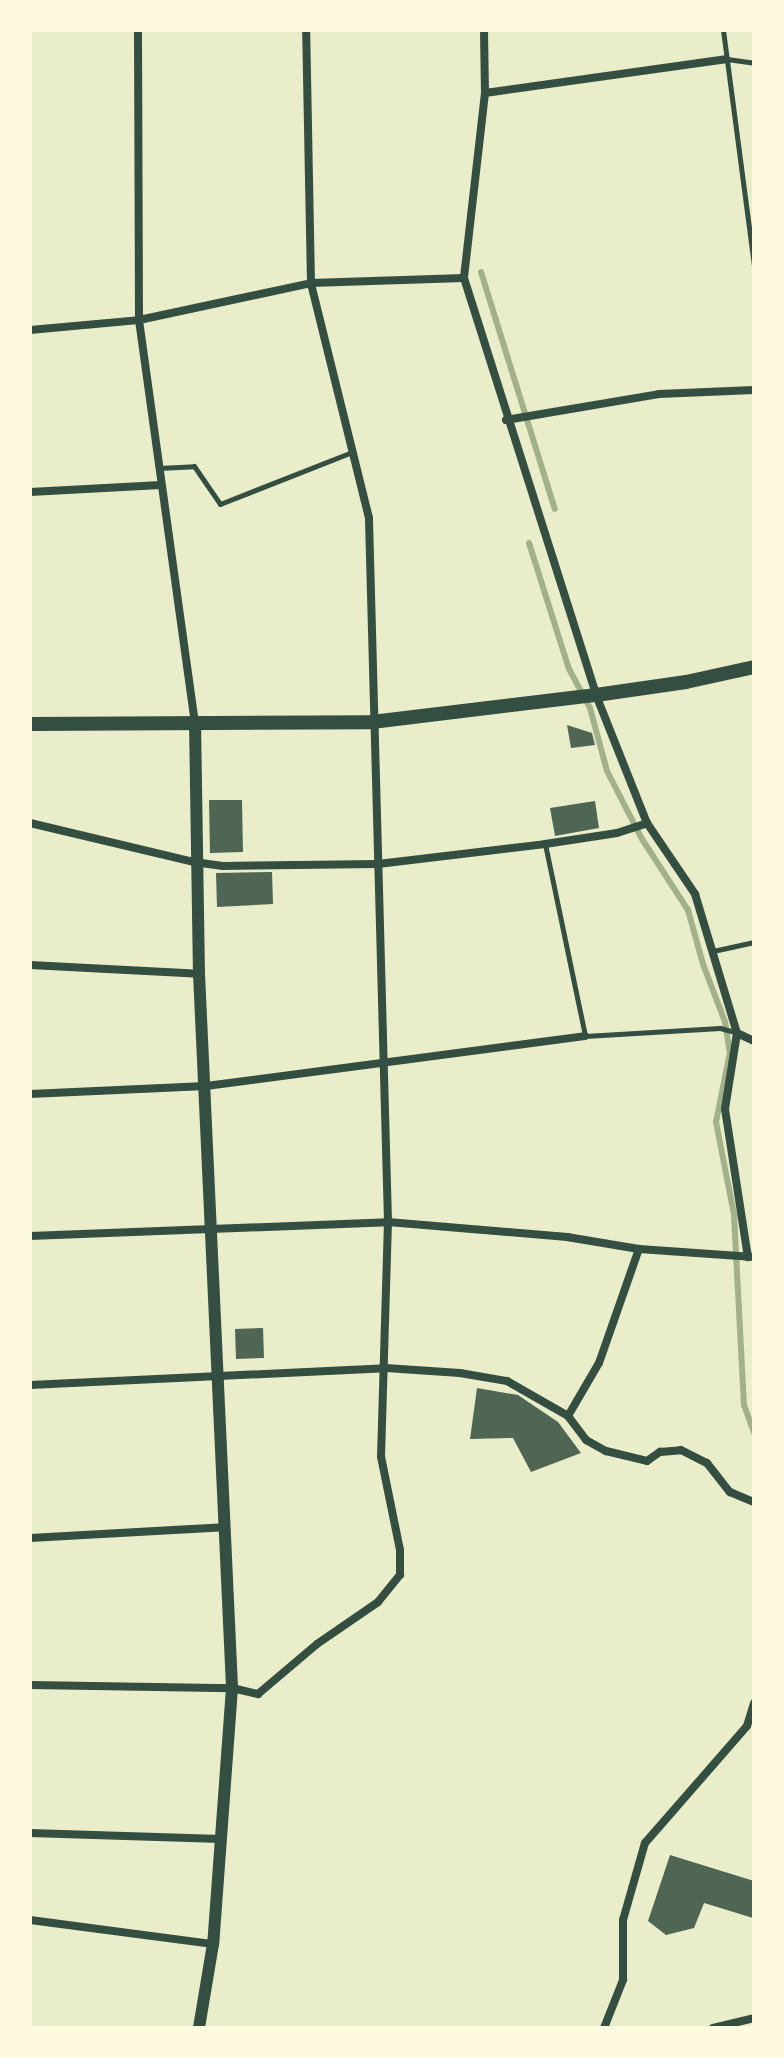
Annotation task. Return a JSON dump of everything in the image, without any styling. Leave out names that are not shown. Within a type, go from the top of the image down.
[{"type":"main road","points":[[30,724],[372,722],[596,695],[686,682],[754,667]]},
{"type":"street","points":[[138,30],[139,320],[195,721],[194,862],[232,1688],[213,1944],[199,2028]]},
{"type":"street","points":[[30,1685],[232,1688],[258,1694],[317,1644],[378,1602],[400,1575],[400,1550],[381,1457],[388,1222],[372,722],[369,518],[311,283],[306,30]]},
{"type":"street","points":[[30,1236],[388,1222],[567,1237],[639,1249],[747,1257],[725,1109],[733,1031],[712,952],[695,894],[644,824],[596,695],[506,420],[464,278],[485,93],[484,30]]},
{"type":"street","points":[[485,93],[726,59]]},
{"type":"street","points":[[30,330],[139,320],[311,283],[464,278]]},
{"type":"street","points":[[506,420],[659,394],[754,390]]},
{"type":"street","points":[[30,492],[161,485]]},
{"type":"street","points":[[30,823],[194,862],[223,866],[378,864],[545,844],[617,833],[644,824]]},
{"type":"street","points":[[30,965],[199,974]]},
{"type":"street","points":[[733,1031],[754,1041]]},
{"type":"street","points":[[30,1094],[206,1086],[585,1036]]},
{"type":"street","points":[[568,1416],[599,1363],[639,1249]]},
{"type":"street","points":[[30,1385],[386,1368],[507,1381],[568,1416],[586,1440],[606,1451],[647,1461],[660,1452],[681,1450],[707,1463],[730,1492],[754,1502]]},
{"type":"street","points":[[30,1538],[224,1527]]},
{"type":"street","points":[[604,2028],[623,1980],[623,1920],[645,1843],[747,1726],[754,1703]]},
{"type":"street","points":[[30,1833],[221,1839]]},
{"type":"street","points":[[30,1920],[213,1944]]},
{"type":"street","points":[[713,2028],[754,2018]]},
{"type":"lane","points":[[723,30],[754,267]]},
{"type":"lane","points":[[726,59],[754,63]]},
{"type":"lane","points":[[158,468],[194,466],[220,504],[353,452]]},
{"type":"lane","points":[[545,844],[585,1036],[720,1028],[733,1031]]},
{"type":"lane","points":[[712,952],[754,942]]},
{"type":"building","points":[[567,725],[592,733],[595,745],[571,748]]},
{"type":"building","points":[[209,800],[242,800],[243,852],[210,853]]},
{"type":"building","points":[[595,801],[599,828],[555,836],[550,808]]},
{"type":"building","points":[[272,872],[273,904],[217,907],[216,873]]},
{"type":"building","points":[[263,1328],[264,1358],[236,1359],[235,1329]]},
{"type":"building","points":[[477,1388],[518,1395],[558,1422],[581,1453],[531,1472],[513,1438],[470,1439]]},
{"type":"building","points":[[670,1855],[754,1881],[753,1918],[704,1903],[694,1928],[666,1935],[648,1921]]},
{"type":"waterway","points":[[481,272],[555,509]]},
{"type":"waterway","points":[[529,543],[569,669],[590,708],[607,771],[642,839],[688,910],[703,964],[725,1022],[730,1052],[716,1122],[734,1215],[744,1405],[754,1432]]}]
